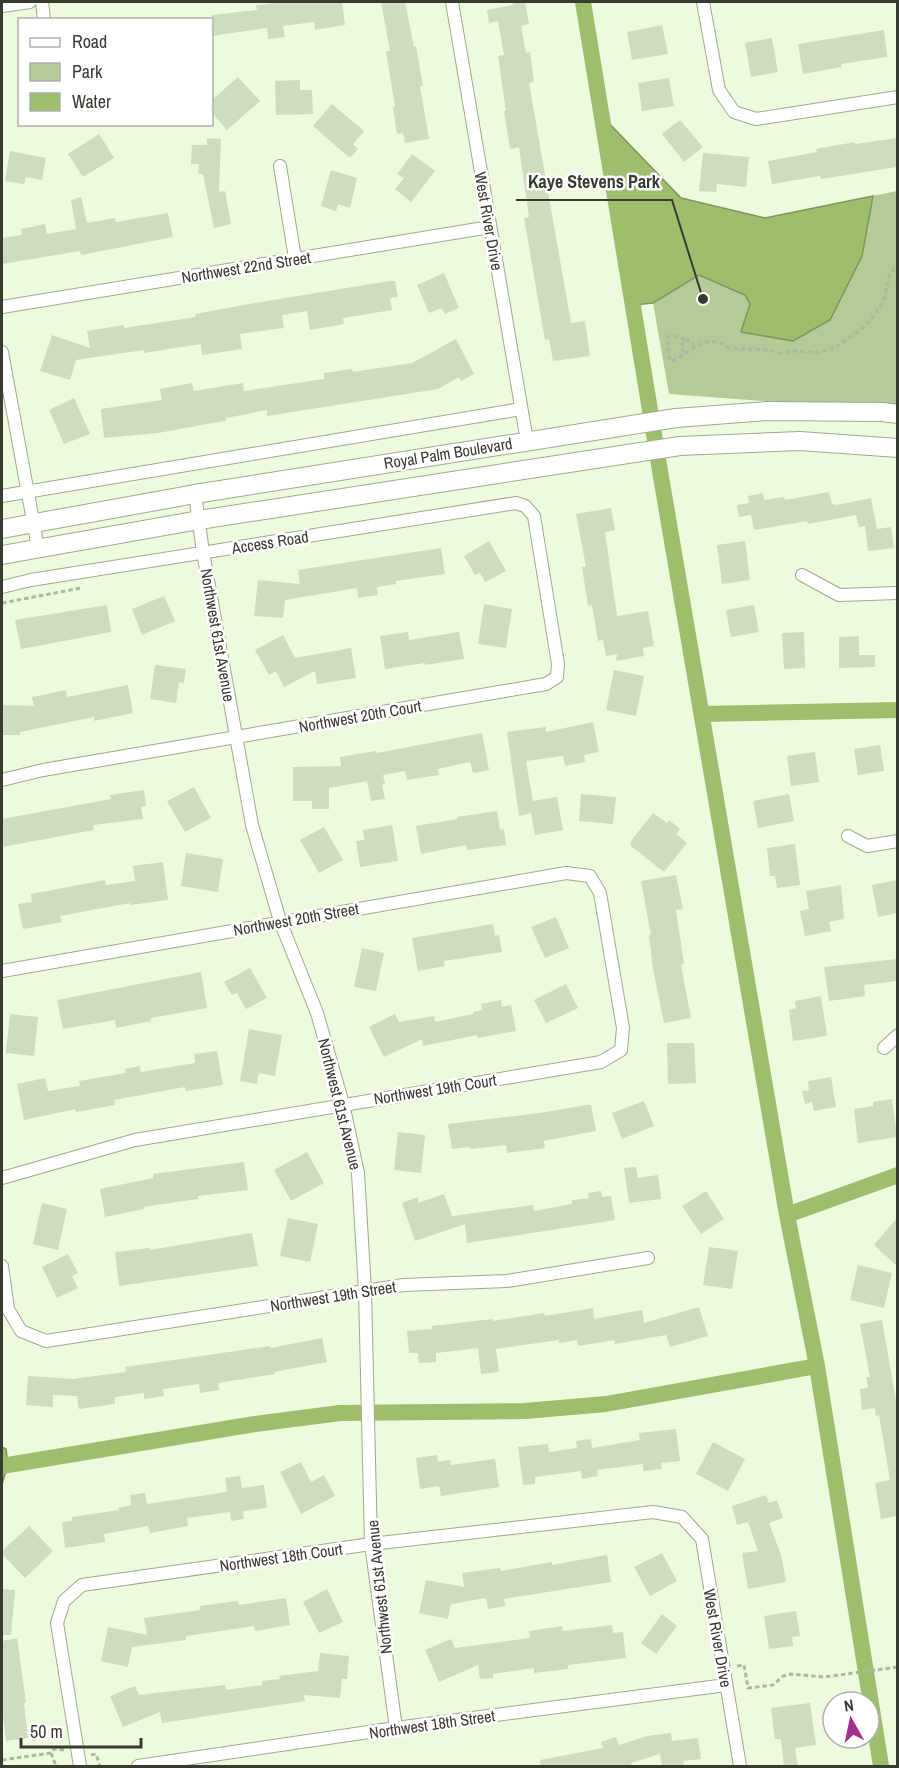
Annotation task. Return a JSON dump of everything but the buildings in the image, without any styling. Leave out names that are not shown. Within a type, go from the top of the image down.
[{"type":"main road","name":"Royal Palm Boulevard","points":[[2,529],[195,494],[676,418],[767,411],[897,414]]},
{"type":"main road","name":"Royal Palm Boulevard","points":[[2,555],[199,520],[680,446],[800,441],[897,448]]},
{"type":"street","points":[[2,6],[30,2]]},
{"type":"street","points":[[42,2],[44,18]]},
{"type":"street","name":"West River Drive","points":[[452,2],[527,441]]},
{"type":"street","points":[[703,2],[719,90],[734,112],[756,119],[897,97]]},
{"type":"street","points":[[280,166],[295,258]]},
{"type":"street","name":"Northwest 22nd Street","points":[[2,307],[490,227]]},
{"type":"street","points":[[2,352],[38,548]]},
{"type":"street","points":[[2,496],[521,409]]},
{"type":"street","name":"Northwest 61st Avenue","points":[[195,494],[203,552],[252,825],[280,921],[317,1013],[343,1104],[358,1173],[365,1291],[371,1544],[396,1728]]},
{"type":"street","name":"Access Road","points":[[2,587],[31,580],[516,503],[525,506],[534,516]]},
{"type":"street","name":"Northwest 20th Court","points":[[2,780],[43,770],[546,684],[557,677],[558,664],[534,516]]},
{"type":"street","points":[[802,575],[839,596],[897,593]]},
{"type":"street","points":[[848,836],[867,846],[897,841]]},
{"type":"street","name":"Northwest 20th Street","points":[[2,971],[566,873],[590,876]]},
{"type":"street","name":"Northwest 19th Court","points":[[2,1178],[135,1140],[601,1062],[621,1050],[623,1028],[600,893],[590,876]]},
{"type":"street","points":[[884,1048],[897,1035]]},
{"type":"street","name":"Northwest 19th Street","points":[[2,1266],[8,1309],[21,1331],[46,1341],[403,1285],[507,1281],[648,1258]]},
{"type":"street","name":"Northwest 18th Court","points":[[80,1767],[57,1623],[64,1601],[82,1585],[371,1544],[653,1512],[682,1517]]},
{"type":"street","name":"West River Drive","points":[[682,1517],[702,1539],[740,1767]]},
{"type":"street","name":"Northwest 18th Street","points":[[138,1767],[396,1728],[726,1685]]},
{"type":"path","points":[[694,346],[692,341],[674,336],[667,337],[670,361],[678,359],[694,346],[712,342],[724,344],[728,348],[758,349],[780,353],[794,351],[819,353],[836,347],[861,330],[873,317],[884,300],[889,276],[897,264]]},
{"type":"path","points":[[685,340],[681,347],[685,352]]},
{"type":"path","points":[[2,603],[84,587]]},
{"type":"path","points":[[723,1668],[744,1665],[748,1688],[773,1685],[783,1676],[791,1674],[834,1675],[897,1667]]},
{"type":"path","points":[[2,1760],[51,1752],[56,1767]]},
{"type":"green space","points":[[897,191],[897,411],[669,394],[653,303],[699,275],[745,295],[750,304],[741,332],[862,256],[873,196]]},
{"type":"water","points":[[602,116],[681,198],[765,218],[873,196],[862,256],[830,320],[793,341],[741,332],[750,304],[745,295],[699,275],[653,303],[634,305]]},
{"type":"water","points":[[2,1447],[6,1449],[8,1465],[2,1484]]},
{"type":"waterway","points":[[583,2],[660,471],[787,1215],[817,1366],[881,1766]]},
{"type":"waterway","points":[[702,714],[898,710]]},
{"type":"waterway","points":[[787,1215],[898,1175]]},
{"type":"waterway","points":[[2,1466],[255,1424],[340,1413],[525,1411],[606,1404],[817,1366]]},
{"type":"place","name":"Kaye Stevens Park","points":[[703,299]]}]
